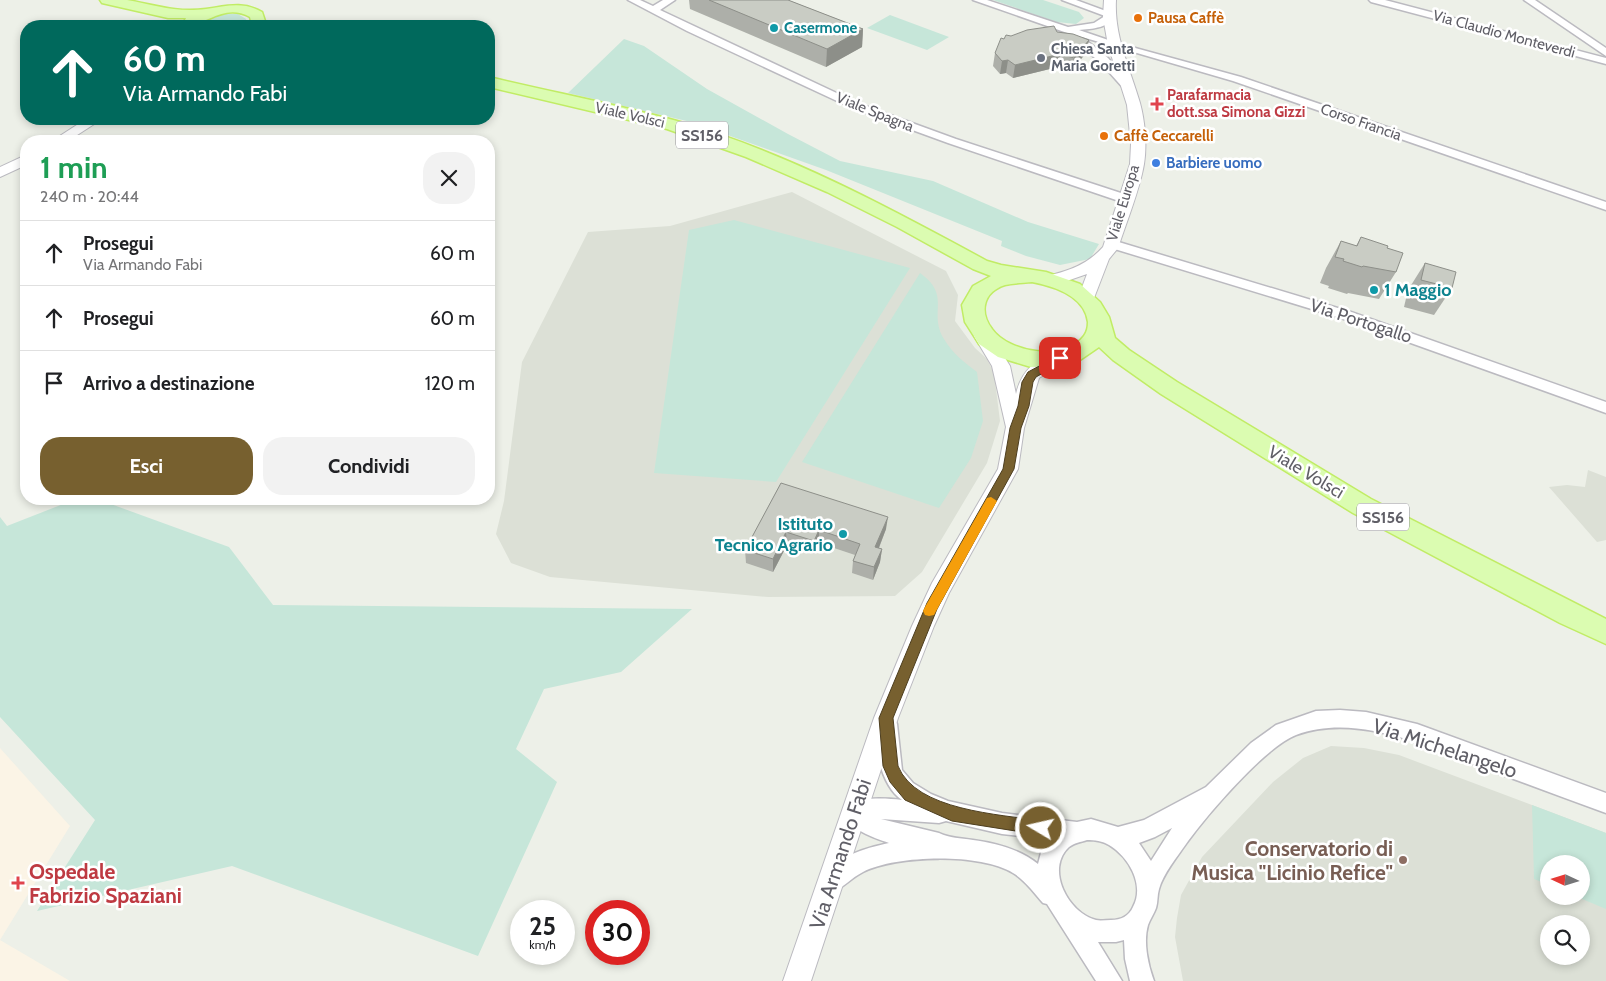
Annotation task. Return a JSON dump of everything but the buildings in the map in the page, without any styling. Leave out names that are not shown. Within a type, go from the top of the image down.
[{"type":"main road","points":[[107,0],[168,14],[212,12],[246,4],[257,15],[258,20]]},
{"type":"main road","points":[[192,20],[212,12]]},
{"type":"main road","points":[[168,14],[176,20]]},
{"type":"main road","name":"Viale Volsci","points":[[495,83],[672,125],[752,153],[833,188],[904,223],[955,252],[997,271],[1053,280],[1071,288],[1086,298],[1094,308],[1105,340],[1122,355],[1169,388],[1362,506],[1606,632]]},
{"type":"main road","name":"SS156","points":[[955,252],[966,264],[975,279],[979,292]]},
{"type":"main road","name":"Viale Volsci","points":[[1025,276],[999,280],[979,292],[973,302],[972,313],[975,325],[983,336],[1004,351],[1017,356],[1046,360],[1070,355],[1106,358],[1169,388]]},
{"type":"main road","points":[[1070,355],[1089,346],[1096,337],[1099,328],[1098,317]]},
{"type":"street","name":"Viale Spagna","points":[[633,0],[690,30],[856,106],[952,141],[1126,199]]},
{"type":"street","points":[[653,10],[670,0]]},
{"type":"street","points":[[978,0],[1060,28],[1095,53],[1129,88]]},
{"type":"street","points":[[1060,28],[1096,26],[1109,15],[1094,5],[1067,0]]},
{"type":"street","name":"Viale Europa","points":[[1101,258],[1112,244],[1136,164],[1138,144],[1137,125],[1129,88],[1114,45],[1109,15],[1110,0]]},
{"type":"street","name":"Via Claudio Monteverdi","points":[[1374,0],[1606,61]]},
{"type":"street","points":[[1529,0],[1606,53]]},
{"type":"street","name":"Corso Francia","points":[[1060,28],[1236,79],[1606,206]]},
{"type":"street","points":[[69,135],[85,125]]},
{"type":"street","points":[[0,173],[20,162]]},
{"type":"street","name":"Via Portogallo","points":[[1112,244],[1346,315],[1606,408]]},
{"type":"street","points":[[1053,280],[1069,276],[1101,258]]},
{"type":"street","points":[[1086,298],[1101,258]]},
{"type":"street","points":[[983,336],[1001,366],[1015,428]]},
{"type":"street","points":[[1015,428],[1032,374],[1070,355]]},
{"type":"street","name":"Via Armando Fabi","points":[[797,981],[886,718],[931,607],[1008,469],[1015,428]]},
{"type":"street","points":[[886,718],[890,766],[895,777],[910,795],[952,814]]},
{"type":"street","name":"Via Michelangelo","points":[[1148,888],[1170,848],[1215,792],[1266,743],[1291,727],[1319,719],[1361,721],[1411,732],[1606,803]]},
{"type":"street","name":"Via Michelangelo","points":[[1117,838],[1159,825],[1215,792]]},
{"type":"street","points":[[876,808],[952,814],[1072,831],[1087,829],[1102,831],[1117,838],[1129,847],[1139,860],[1148,888],[1143,912],[1137,921],[1125,929],[1110,932],[1095,931],[1080,925],[1062,908],[1034,875],[1019,864],[986,852],[950,847],[880,830],[861,820],[853,812],[876,808]]},
{"type":"street","points":[[1072,831],[1061,838],[1053,848],[1048,860],[1047,874],[1050,888],[1110,981]]},
{"type":"street","points":[[831,882],[850,867],[872,858],[950,847]]},
{"type":"street","points":[[1137,921],[1135,946],[1137,967],[1142,981]]},
{"type":"shaded area","points":[[792,192],[946,271],[958,295],[955,321],[975,348],[987,359],[994,373],[1000,421],[987,463],[922,572],[895,596],[768,597],[550,577],[511,563],[496,534],[504,501],[522,362],[588,232],[670,226]]},
{"type":"shaded area","points":[[1588,470],[1606,477],[1606,540],[1597,542],[1549,487],[1567,485],[1585,487]]},
{"type":"shaded area","name":"Conservatorio di Musica \"Licinio Refice\"","points":[[1331,746],[1364,748],[1399,755],[1606,833],[1606,981],[1183,981],[1175,937],[1181,895],[1202,857],[1273,782],[1303,758]]},
{"type":"shaded area","name":"Ospedale Fabrizio Spaziani","points":[[0,748],[70,826],[0,940]]},
{"type":"shaded area","points":[[0,940],[70,981],[0,981]]},
{"type":"green space","points":[[993,0],[1043,0],[1079,12],[1084,18],[1076,24],[1057,22]]},
{"type":"green space","points":[[222,14],[238,14],[246,20],[206,20]]},
{"type":"green space","points":[[890,15],[949,37],[927,50],[867,28]]},
{"type":"green space","points":[[624,39],[644,46],[707,89],[840,161],[933,181],[1028,222],[1099,244],[1090,259],[1060,265],[1026,256],[1001,246],[1002,241],[826,170],[691,122],[568,93]]},
{"type":"green space","points":[[734,220],[910,268],[776,482],[654,473],[689,230]]},
{"type":"green space","points":[[920,273],[930,281],[935,289],[938,304],[938,321],[944,339],[963,361],[977,372],[983,421],[971,458],[939,508],[802,462]]},
{"type":"green space","points":[[61,505],[114,505],[229,547],[273,605],[692,609],[621,672],[544,689],[516,749],[557,782],[478,956],[232,866],[37,911],[95,820],[0,717],[0,517],[7,526]]},
{"type":"green space","points":[[1532,805],[1606,833],[1606,909],[1590,902],[1590,855],[1540,855],[1540,881],[1534,879]]},
{"type":"slow traffic","points":[[929,611],[991,501]]},
{"type":"place","name":"Pausa Caffè","points":[[1138,18]]},
{"type":"place","name":"Casermone","points":[[774,28]]},
{"type":"place","name":"Chiesa Santa Maria Goretti","points":[[1041,58]]},
{"type":"place","name":"Parafarmacia dott.ssa Simona Gizzi","points":[[1157,104]]},
{"type":"place","name":"Caffè Ceccarelli","points":[[1104,136]]},
{"type":"place","name":"Barbiere uomo","points":[[1156,163]]},
{"type":"place","name":"1 Maggio","points":[[1374,290]]},
{"type":"place","name":"Istituto Tecnico Agrario","points":[[843,534]]},
{"type":"place","name":"Conservatorio di Musica \"Licinio Refice\"","points":[[1403,860]]},
{"type":"place","name":"Ospedale Fabrizio Spaziani","points":[[18,883]]},
{"type":"route","points":[[1041,828],[952,814],[910,795],[895,777],[890,766],[886,718],[931,607],[1001,485],[1008,469],[1014,446],[1015,428],[1023,406],[1028,382],[1032,374],[1060,358]]}]
